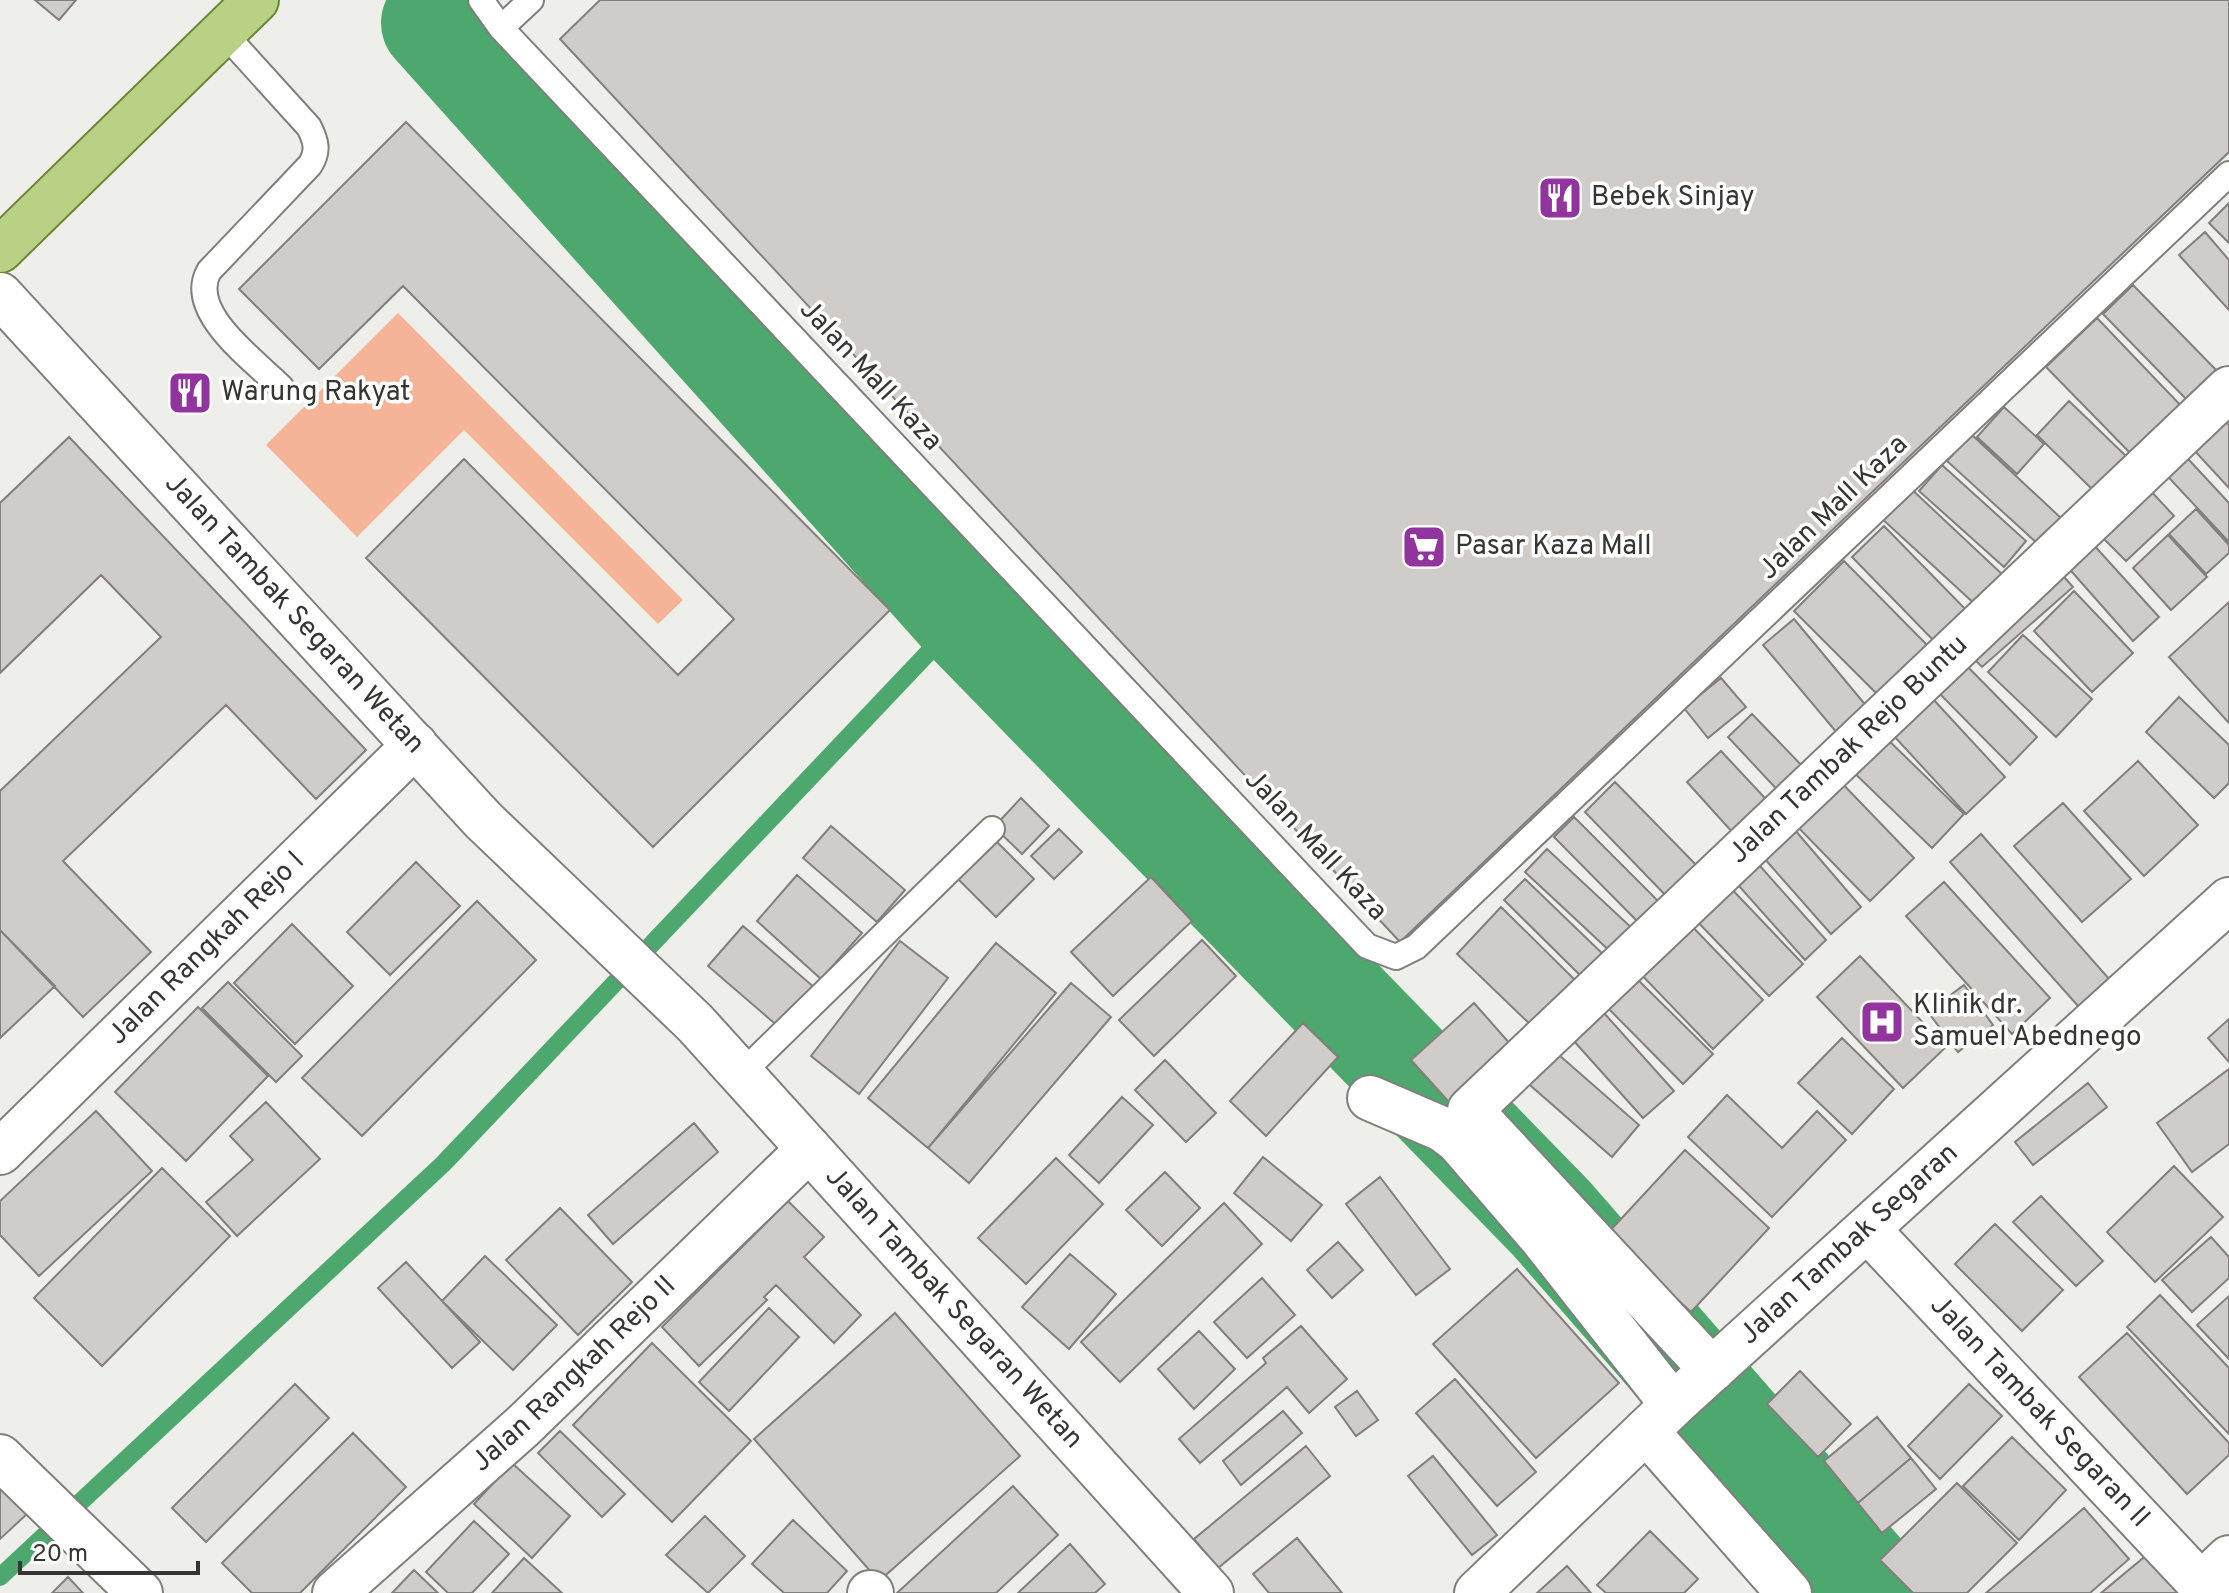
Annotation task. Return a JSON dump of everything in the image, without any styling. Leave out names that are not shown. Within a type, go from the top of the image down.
[{"type":"main road","points":[[0,250],[256,0]]},
{"type":"street","name":"Jalan Tambak Segaran Wetan","points":[[0,295],[483,820],[695,1023],[1211,1593]]},
{"type":"street","name":"Jalan Tambak Rejo Buntu","points":[[1712,1370],[1470,1110],[2229,389]]},
{"type":"street","name":"Jalan Rangkah Rejo I","points":[[0,1152],[415,745]]},
{"type":"street","name":"Jalan Tambak Segaran","points":[[1477,1593],[1664,1414],[2229,900]]},
{"type":"street","points":[[1370,1098],[1442,1129],[1458,1141],[1541,1237],[1789,1593]]},
{"type":"street","name":"Jalan Rangkah Rejo II","points":[[335,1593],[522,1427],[809,1149]]},
{"type":"street","name":"Jalan Tambak Segaran II","points":[[1868,1230],[2213,1578]]},
{"type":"street","points":[[0,1457],[140,1593]]},
{"type":"lane","name":"Jalan Mall Kaza","points":[[481,0],[501,28],[1367,946],[1396,957],[1416,947],[2229,174]]},
{"type":"lane","points":[[501,28],[531,0]]},
{"type":"lane","points":[[222,31],[309,127],[316,140],[317,155],[310,165],[209,271],[202,283],[202,295],[214,320],[281,387]]},
{"type":"lane","points":[[741,1074],[992,829]]},
{"type":"shaded area","points":[[398,313],[683,600],[658,624],[464,430],[357,537],[266,445]]},
{"type":"building","points":[[35,0],[76,0],[59,20]]},
{"type":"building","name":"Pasar Kaza Mall","points":[[600,0],[2229,0],[2229,152],[1400,942],[560,39]]},
{"type":"building","points":[[406,122],[890,610],[653,847],[366,558],[464,459],[678,675],[734,619],[403,286],[319,369],[239,289]]},
{"type":"building","points":[[2229,203],[2229,243],[2209,223]]},
{"type":"building","points":[[2205,232],[2229,260],[2229,310],[2179,255]]},
{"type":"building","points":[[2133,285],[2221,375],[2191,404],[2103,314]]},
{"type":"building","points":[[2097,318],[2186,411],[2136,459],[2046,367]]},
{"type":"building","points":[[2069,401],[2127,457],[2094,491],[2037,435]]},
{"type":"building","points":[[2004,407],[2044,444],[2017,474],[1977,437]]},
{"type":"building","points":[[2214,408],[2229,425],[2229,488],[2182,437]]},
{"type":"building","points":[[1971,434],[2062,519],[2038,544],[1947,461]]},
{"type":"building","points":[[69,437],[366,750],[316,799],[226,705],[63,861],[151,952],[83,1017],[0,930],[0,791],[161,637],[101,575],[0,673],[0,503]]},
{"type":"building","points":[[2177,447],[2229,503],[2229,542],[2158,466]]},
{"type":"building","points":[[1942,465],[2026,541],[2004,567],[1919,491]]},
{"type":"building","points":[[1907,485],[2004,576],[1977,606],[1879,516]]},
{"type":"building","points":[[2148,488],[2174,516],[2126,561],[2099,534]]},
{"type":"building","points":[[2196,509],[2229,545],[2229,553],[2206,574],[2169,534]]},
{"type":"building","points":[[1884,526],[1972,616],[1940,647],[1852,557]]},
{"type":"building","points":[[2082,532],[2159,617],[2133,641],[2057,555]]},
{"type":"building","points":[[2168,535],[2207,577],[2171,610],[2133,568]]},
{"type":"building","points":[[1844,561],[1933,651],[1883,700],[1794,611]]},
{"type":"building","points":[[2056,568],[2073,587],[1982,667],[1964,649]]},
{"type":"building","points":[[2074,591],[2133,653],[2092,692],[2034,631]]},
{"type":"building","points":[[2229,602],[2229,723],[2169,657]]},
{"type":"building","points":[[1794,619],[1868,708],[1838,734],[1763,645]]},
{"type":"building","points":[[2023,635],[2092,699],[2056,737],[1988,672]]},
{"type":"building","points":[[1959,658],[2037,737],[2010,765],[1932,686]]},
{"type":"building","points":[[1721,678],[1746,707],[1708,738],[1684,708]]},
{"type":"building","points":[[2179,697],[2229,745],[2229,783],[2214,798],[2146,732]]},
{"type":"building","points":[[1932,698],[2005,777],[1966,814],[1893,735]]},
{"type":"building","points":[[1752,714],[1808,772],[1783,796],[1728,737]]},
{"type":"building","points":[[1878,730],[1964,814],[1932,848],[1845,764]]},
{"type":"building","points":[[1721,751],[1777,811],[1743,844],[1687,782]]},
{"type":"building","points":[[2138,761],[2198,825],[2144,876],[2084,811]]},
{"type":"building","points":[[1834,775],[1914,858],[1870,901],[1790,819]]},
{"type":"building","points":[[1615,782],[1705,874],[1674,904],[1585,812]]},
{"type":"building","points":[[1021,798],[1049,826],[1022,854],[994,827]]},
{"type":"building","points":[[2063,803],[2131,879],[2082,922],[2014,846]]},
{"type":"building","points":[[1574,817],[1664,907],[1643,927],[1554,837]]},
{"type":"building","points":[[1788,822],[1861,907],[1831,934],[1756,849]]},
{"type":"building","points":[[831,826],[905,890],[877,922],[803,858]]},
{"type":"building","points":[[1059,829],[1082,852],[1054,879],[1031,856]]},
{"type":"building","points":[[1981,834],[2110,980],[2079,1007],[1950,862]]},
{"type":"building","points":[[991,836],[1034,879],[996,917],[953,874]]},
{"type":"building","points":[[1547,849],[1635,931],[1613,954],[1525,872]]},
{"type":"building","points":[[1752,857],[1826,940],[1805,960],[1731,877]]},
{"type":"building","points":[[416,862],[460,906],[390,975],[347,932]]},
{"type":"building","points":[[797,875],[862,933],[821,979],[757,921]]},
{"type":"building","points":[[1151,877],[1192,921],[1113,996],[1071,952]]},
{"type":"building","points":[[1525,879],[1607,958],[1585,980],[1504,900]]},
{"type":"building","points":[[1725,882],[1803,964],[1769,996],[1691,915]]},
{"type":"building","points":[[1944,882],[2050,998],[2012,1034],[1906,916]]},
{"type":"building","points":[[477,901],[536,960],[362,1136],[302,1078]]},
{"type":"building","points":[[1501,907],[1579,984],[1535,1029],[1457,954]]},
{"type":"building","points":[[1684,918],[1763,1000],[1713,1049],[1634,967]]},
{"type":"building","points":[[292,924],[353,986],[295,1044],[234,983]]},
{"type":"building","points":[[743,926],[815,988],[780,1028],[708,966]]},
{"type":"building","points":[[0,930],[55,986],[0,1038]]},
{"type":"building","points":[[1202,940],[1236,976],[1154,1056],[1119,1020]]},
{"type":"building","points":[[900,941],[948,978],[859,1094],[811,1056]]},
{"type":"building","points":[[996,943],[1056,993],[928,1148],[868,1098]]},
{"type":"building","name":"Klinik dr. Samuel Abednego","points":[[1860,956],[1946,1047],[1903,1088],[1817,997]]},
{"type":"building","points":[[1630,972],[1713,1054],[1683,1084],[1601,1001]]},
{"type":"building","points":[[228,982],[302,1056],[276,1082],[202,1008]]},
{"type":"building","points":[[1071,983],[1111,1017],[969,1183],[928,1148]]},
{"type":"building","points":[[1964,985],[1993,1025],[1958,1052],[1928,1012]]},
{"type":"building","points":[[1474,1003],[1519,1054],[1457,1111],[1411,1060]]},
{"type":"building","points":[[1595,1003],[1674,1091],[1643,1118],[1564,1030]]},
{"type":"building","points":[[198,1007],[268,1076],[186,1161],[115,1092]]},
{"type":"building","points":[[2229,1019],[2229,1062],[2208,1038]]},
{"type":"building","points":[[1303,1023],[1338,1057],[1266,1136],[1230,1101]]},
{"type":"building","points":[[1842,1038],[1894,1089],[1852,1134],[1798,1083]]},
{"type":"building","points":[[1551,1048],[1639,1125],[1612,1157],[1523,1079]]},
{"type":"building","points":[[1165,1060],[1216,1113],[1186,1142],[1135,1090]]},
{"type":"building","points":[[2229,1069],[2229,1144],[2192,1172],[2157,1123]]},
{"type":"building","points":[[2088,1083],[2107,1107],[2033,1165],[2015,1142]]},
{"type":"building","points":[[1727,1095],[1782,1148],[1817,1111],[1846,1140],[1772,1217],[1688,1137]]},
{"type":"building","points":[[1122,1097],[1153,1125],[1099,1183],[1069,1155]]},
{"type":"building","points":[[266,1102],[320,1159],[237,1236],[206,1202],[253,1160],[230,1136]]},
{"type":"building","points":[[96,1111],[152,1171],[39,1276],[0,1235],[0,1201]]},
{"type":"building","points":[[694,1123],[718,1152],[613,1244],[588,1215]]},
{"type":"building","points":[[1685,1150],[1769,1228],[1691,1312],[1607,1234]]},
{"type":"building","points":[[1263,1157],[1322,1205],[1291,1241],[1234,1193]]},
{"type":"building","points":[[1056,1158],[1103,1204],[1026,1284],[978,1238]]},
{"type":"building","points":[[2174,1166],[2223,1217],[2155,1282],[2107,1232]]},
{"type":"building","points":[[162,1168],[230,1236],[102,1366],[34,1298]]},
{"type":"building","points":[[1165,1172],[1200,1208],[1162,1246],[1126,1210]]},
{"type":"building","points":[[1380,1177],[1450,1269],[1416,1295],[1346,1204]]},
{"type":"building","points":[[2041,1196],[2103,1261],[2076,1286],[2013,1222]]},
{"type":"building","points":[[788,1201],[824,1237],[804,1257],[861,1315],[834,1343],[776,1285],[764,1297],[767,1300],[699,1366],[662,1327]]},
{"type":"building","points":[[1224,1203],[1262,1244],[1120,1382],[1081,1342]]},
{"type":"building","points":[[560,1208],[632,1282],[578,1335],[506,1260]]},
{"type":"building","points":[[1995,1224],[2063,1290],[2022,1331],[1955,1264]]},
{"type":"building","points":[[2211,1237],[2229,1257],[2229,1278],[2192,1312],[2162,1280]]},
{"type":"building","points":[[1338,1242],[1363,1270],[1332,1298],[1307,1270]]},
{"type":"building","points":[[1070,1254],[1116,1294],[1069,1349],[1022,1307]]},
{"type":"building","points":[[485,1256],[557,1325],[513,1370],[442,1301]]},
{"type":"building","points":[[406,1262],[480,1342],[452,1368],[378,1288]]},
{"type":"building","points":[[1517,1269],[1619,1383],[1536,1458],[1433,1344]]},
{"type":"building","points":[[1262,1278],[1295,1315],[1247,1358],[1214,1322]]},
{"type":"building","points":[[2160,1295],[2229,1368],[2229,1434],[2127,1327]]},
{"type":"building","points":[[2229,1296],[2229,1359],[2197,1325]]},
{"type":"building","points":[[769,1308],[799,1337],[729,1411],[699,1382]]},
{"type":"building","points":[[895,1313],[1020,1456],[879,1581],[754,1439]]},
{"type":"building","points":[[1301,1326],[1347,1379],[1309,1413],[1287,1387],[1200,1463],[1179,1439],[1266,1363],[1263,1358]]},
{"type":"building","points":[[1199,1331],[1235,1369],[1194,1409],[1158,1369]]},
{"type":"building","points":[[2127,1333],[2229,1443],[2229,1455],[2187,1494],[2079,1377]]},
{"type":"building","points":[[652,1343],[751,1441],[672,1522],[573,1425]]},
{"type":"building","points":[[1800,1371],[1851,1424],[1818,1457],[1767,1404]]},
{"type":"building","points":[[1455,1379],[1536,1472],[1497,1506],[1416,1413]]},
{"type":"building","points":[[295,1384],[329,1418],[206,1542],[172,1508]]},
{"type":"building","points":[[1969,1384],[2002,1416],[1940,1479],[1908,1446]]},
{"type":"building","points":[[1357,1391],[1378,1420],[1356,1436],[1335,1407]]},
{"type":"building","points":[[1283,1411],[1302,1433],[1241,1485],[1223,1461]]},
{"type":"building","points":[[1877,1417],[1911,1458],[1858,1503],[1824,1461]]},
{"type":"building","points":[[560,1431],[625,1494],[602,1517],[538,1453]]},
{"type":"building","points":[[353,1433],[406,1487],[300,1593],[252,1593],[222,1563]]},
{"type":"building","points":[[2012,1437],[2066,1490],[2019,1540],[1963,1486]]},
{"type":"building","points":[[1306,1446],[1330,1476],[1218,1568],[1194,1539]]},
{"type":"building","points":[[1433,1456],[1497,1535],[1472,1555],[1408,1476]]},
{"type":"building","points":[[1911,1458],[1936,1489],[1882,1533],[1858,1503]]},
{"type":"building","points":[[512,1463],[570,1516],[532,1558],[474,1504]]},
{"type":"building","points":[[0,1483],[28,1513],[0,1539]]},
{"type":"building","points":[[1957,1483],[2017,1543],[1967,1593],[1913,1593],[1880,1560]]},
{"type":"building","points":[[1013,1486],[1058,1535],[996,1593],[897,1593]]},
{"type":"building","points":[[2084,1508],[2129,1559],[2090,1593],[1986,1593]]},
{"type":"building","points":[[705,1516],[745,1556],[708,1593],[666,1555]]},
{"type":"building","points":[[793,1520],[847,1571],[827,1593],[784,1593],[752,1564]]},
{"type":"building","points":[[474,1521],[509,1554],[472,1593],[448,1593],[426,1572]]},
{"type":"building","points":[[1650,1531],[1698,1579],[1684,1593],[1606,1593],[1597,1585]]},
{"type":"building","points":[[1297,1538],[1342,1593],[1269,1593],[1253,1574]]},
{"type":"building","points":[[1070,1544],[1105,1584],[1095,1593],[1018,1593]]},
{"type":"building","points":[[2148,1554],[2182,1593],[2101,1593]]},
{"type":"building","points":[[524,1558],[562,1593],[492,1593]]},
{"type":"building","points":[[1567,1566],[1591,1593],[1537,1593]]},
{"type":"building","points":[[414,1570],[438,1593],[392,1593]]},
{"type":"building","points":[[68,1577],[83,1593],[52,1593]]},
{"type":"waterway","points":[[434,23],[964,615],[1552,1219],[1878,1593]]},
{"type":"waterway","points":[[0,1577],[443,1164],[964,615]]},
{"type":"place","name":"Bebek Sinjay","points":[[1560,198]]},
{"type":"place","name":"Warung Rakyat","points":[[190,393]]},
{"type":"place","name":"Pasar Kaza Mall","points":[[1424,547]]},
{"type":"place","name":"Klinik dr. Samuel Abednego","points":[[1882,1022]]}]
